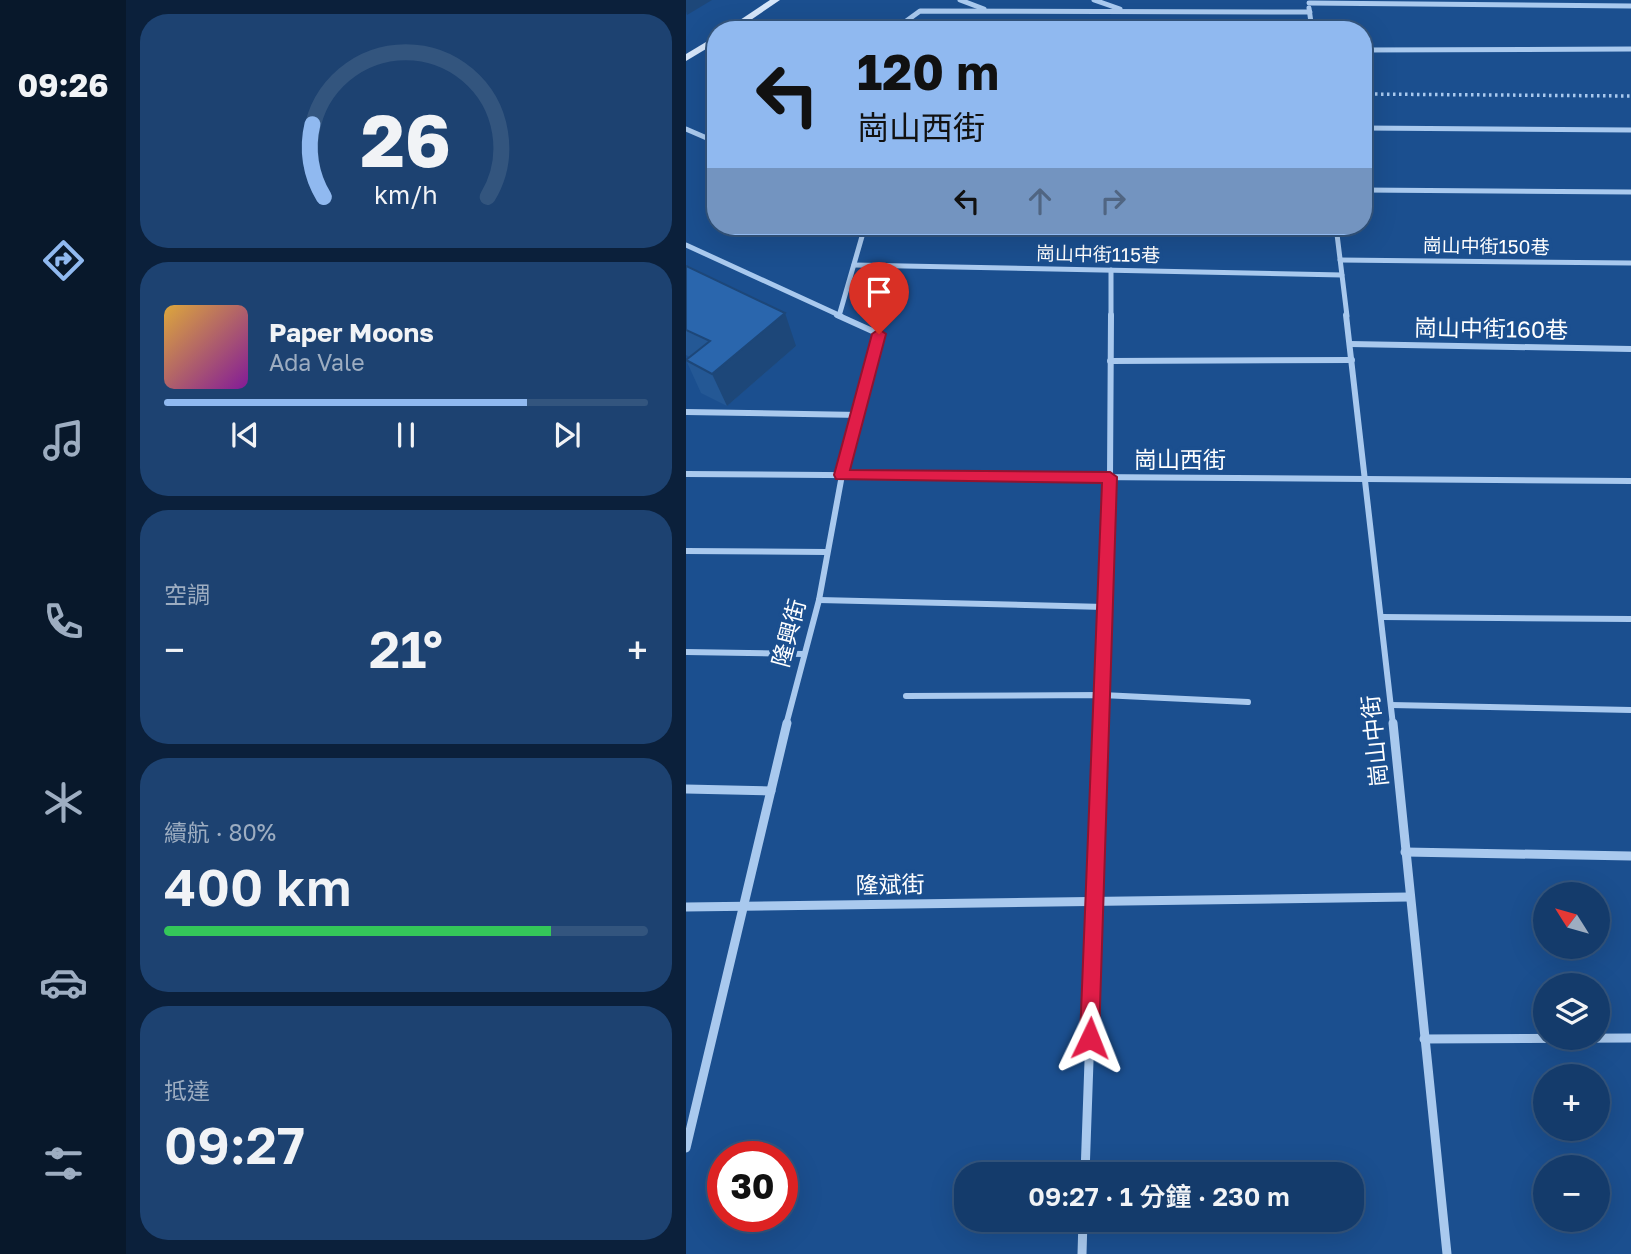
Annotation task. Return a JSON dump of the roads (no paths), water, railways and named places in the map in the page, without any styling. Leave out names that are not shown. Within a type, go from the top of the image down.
[{"type":"street","points":[[743,21],[776,0]]},
{"type":"street","points":[[960,0],[991,11]]},
{"type":"street","points":[[1094,0],[1127,11]]},
{"type":"street","points":[[1311,21],[1309,1],[1631,6]]},
{"type":"street","points":[[906,21],[920,11],[1310,12]]},
{"type":"street","points":[[686,58],[707,44]]},
{"type":"street","points":[[1372,50],[1631,49]]},
{"type":"street","points":[[1372,128],[1631,130]]},
{"type":"street","points":[[686,129],[707,138]]},
{"type":"street","points":[[1372,190],[1631,192]]},
{"type":"street","points":[[839,316],[862,235]]},
{"type":"street","name":"崗山中街","points":[[1337,235],[1391,705],[1447,1254]]},
{"type":"street","name":"隆興街","points":[[686,245],[879,334],[860,415],[842,475],[819,600],[803,654],[686,1148]]},
{"type":"street","name":"崗山中街150巷","points":[[1340,260],[1631,263]]},
{"type":"street","name":"崗山中街115巷","points":[[854,265],[1342,275]]},
{"type":"street","points":[[1085,1162],[1110,477],[1111,270]]},
{"type":"street","name":"崗山中街160巷","points":[[1350,344],[1631,349]]},
{"type":"street","points":[[1110,361],[1352,359]]},
{"type":"street","points":[[686,412],[860,415]]},
{"type":"street","name":"崗山西街","points":[[686,474],[1631,481]]},
{"type":"street","points":[[686,551],[827,552]]},
{"type":"street","points":[[819,600],[1105,607]]},
{"type":"street","points":[[1381,617],[1631,619]]},
{"type":"street","points":[[686,652],[803,654]]},
{"type":"street","points":[[906,696],[1102,695],[1248,702]]},
{"type":"street","points":[[1391,705],[1631,710]]},
{"type":"street","points":[[686,789],[771,791]]},
{"type":"street","points":[[1405,852],[1631,856]]},
{"type":"street","name":"隆斌街","points":[[686,907],[1409,898]]},
{"type":"street","points":[[1424,1039],[1631,1038]]},
{"type":"street","points":[[1082,1254],[1083,1232]]}]
